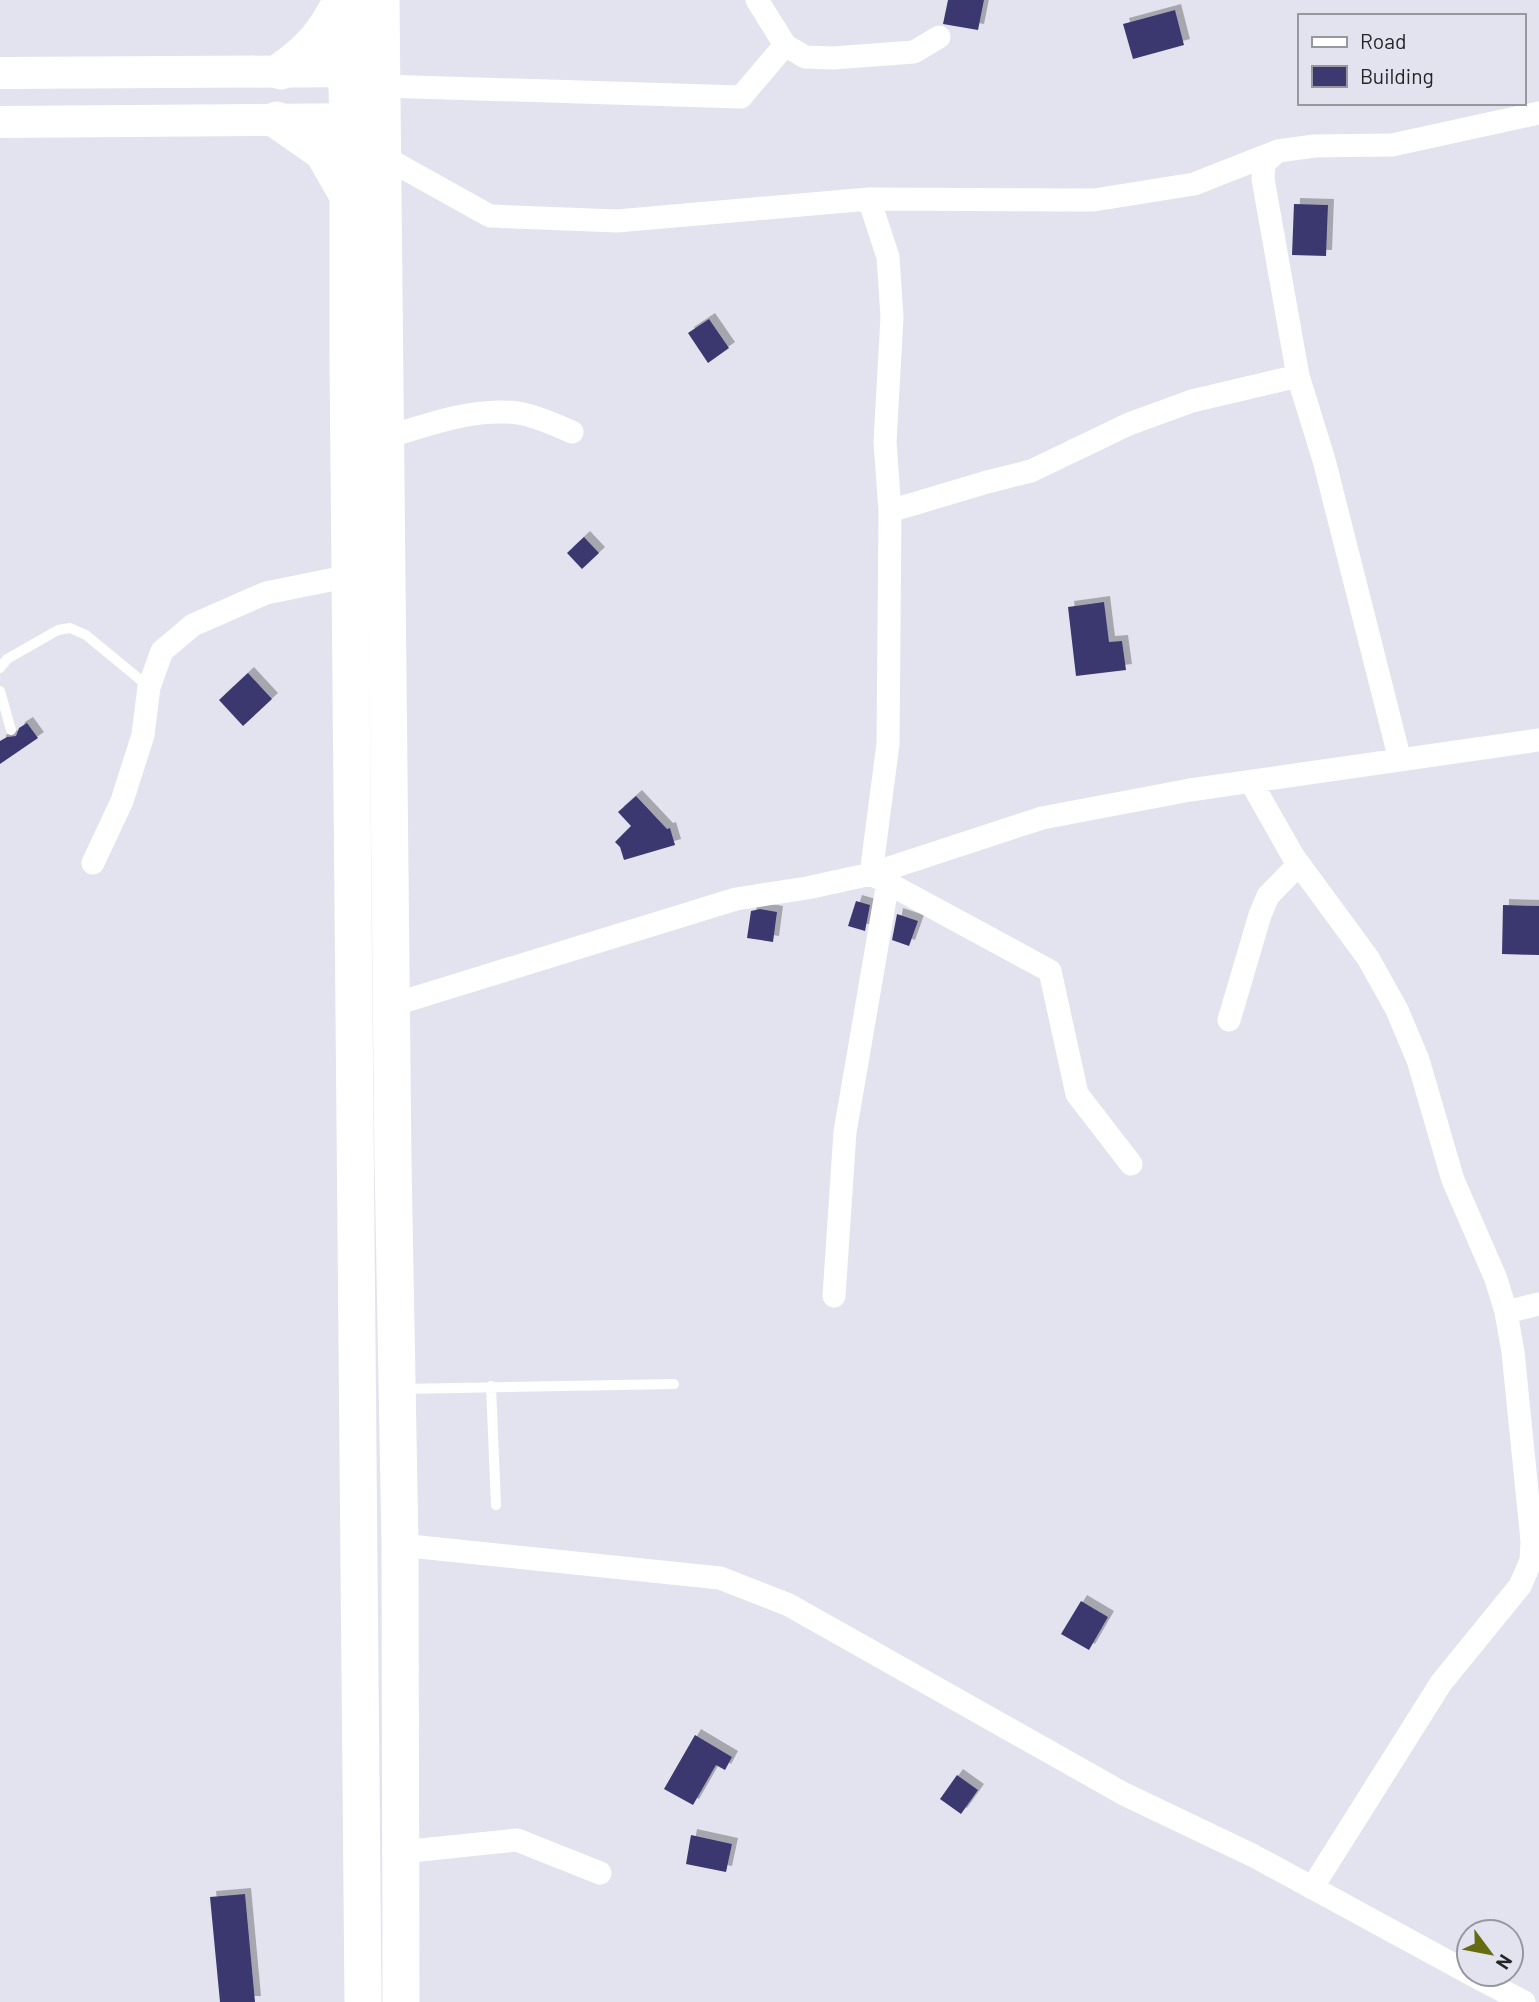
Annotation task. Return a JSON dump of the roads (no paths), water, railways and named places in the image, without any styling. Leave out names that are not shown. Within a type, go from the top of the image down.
[{"type":"highway","points":[[343,0],[345,71],[374,99],[384,157],[396,1389],[400,1545],[401,2002]]},
{"type":"highway","points":[[281,71],[318,40],[343,0]]},
{"type":"highway","points":[[363,2002],[349,198],[374,99],[381,0]]},
{"type":"highway","points":[[277,120],[323,152],[349,198]]},
{"type":"main road","points":[[0,73],[345,71],[374,99]]},
{"type":"main road","points":[[0,122],[277,120],[374,99]]},
{"type":"street","points":[[757,0],[785,45],[805,57],[833,58],[914,52],[939,37]]},
{"type":"street","points":[[374,99],[741,97],[785,45]]},
{"type":"street","points":[[384,157],[490,216],[617,220],[869,199],[1094,200],[1194,184],[1278,151],[1314,146],[1392,145],[1539,113]]},
{"type":"street","points":[[1278,151],[1264,163],[1263,178],[1298,376],[1324,460],[1400,760]]},
{"type":"street","points":[[834,1296],[845,1132],[883,875],[888,744],[890,511],[885,442],[892,317],[888,257],[869,199]]},
{"type":"street","points":[[890,511],[1031,471],[1129,424],[1192,401],[1298,376]]},
{"type":"street","points":[[387,437],[451,418],[505,412],[540,419],[572,432]]},
{"type":"street","points":[[93,863],[121,801],[143,735],[149,687],[162,651],[194,625],[267,593],[351,576]]},
{"type":"street","points":[[392,1005],[736,899],[883,875],[1042,818],[1190,790],[1539,740]]},
{"type":"street","points":[[1251,782],[1299,864],[1368,958],[1397,1010],[1418,1060],[1453,1180],[1496,1279],[1506,1312],[1535,1568],[1441,1683],[1312,1888]]},
{"type":"street","points":[[1229,1020],[1268,896],[1299,864]]},
{"type":"street","points":[[883,875],[1050,971],[1077,1094],[1131,1164]]},
{"type":"street","points":[[1506,1312],[1539,1304]]},
{"type":"street","points":[[400,1545],[720,1578],[752,1589],[789,1605],[1124,1794],[1254,1856],[1455,1965]]},
{"type":"street","points":[[401,1852],[517,1840],[600,1873]]},
{"type":"street","points":[[1498,1988],[1524,2002]]},
{"type":"lane","points":[[0,668],[7,659],[17,653],[58,630],[70,628],[86,635],[149,687]]},
{"type":"lane","points":[[0,691],[11,730]]},
{"type":"lane","points":[[396,1389],[674,1384]]},
{"type":"lane","points":[[491,1386],[496,1505]]}]
